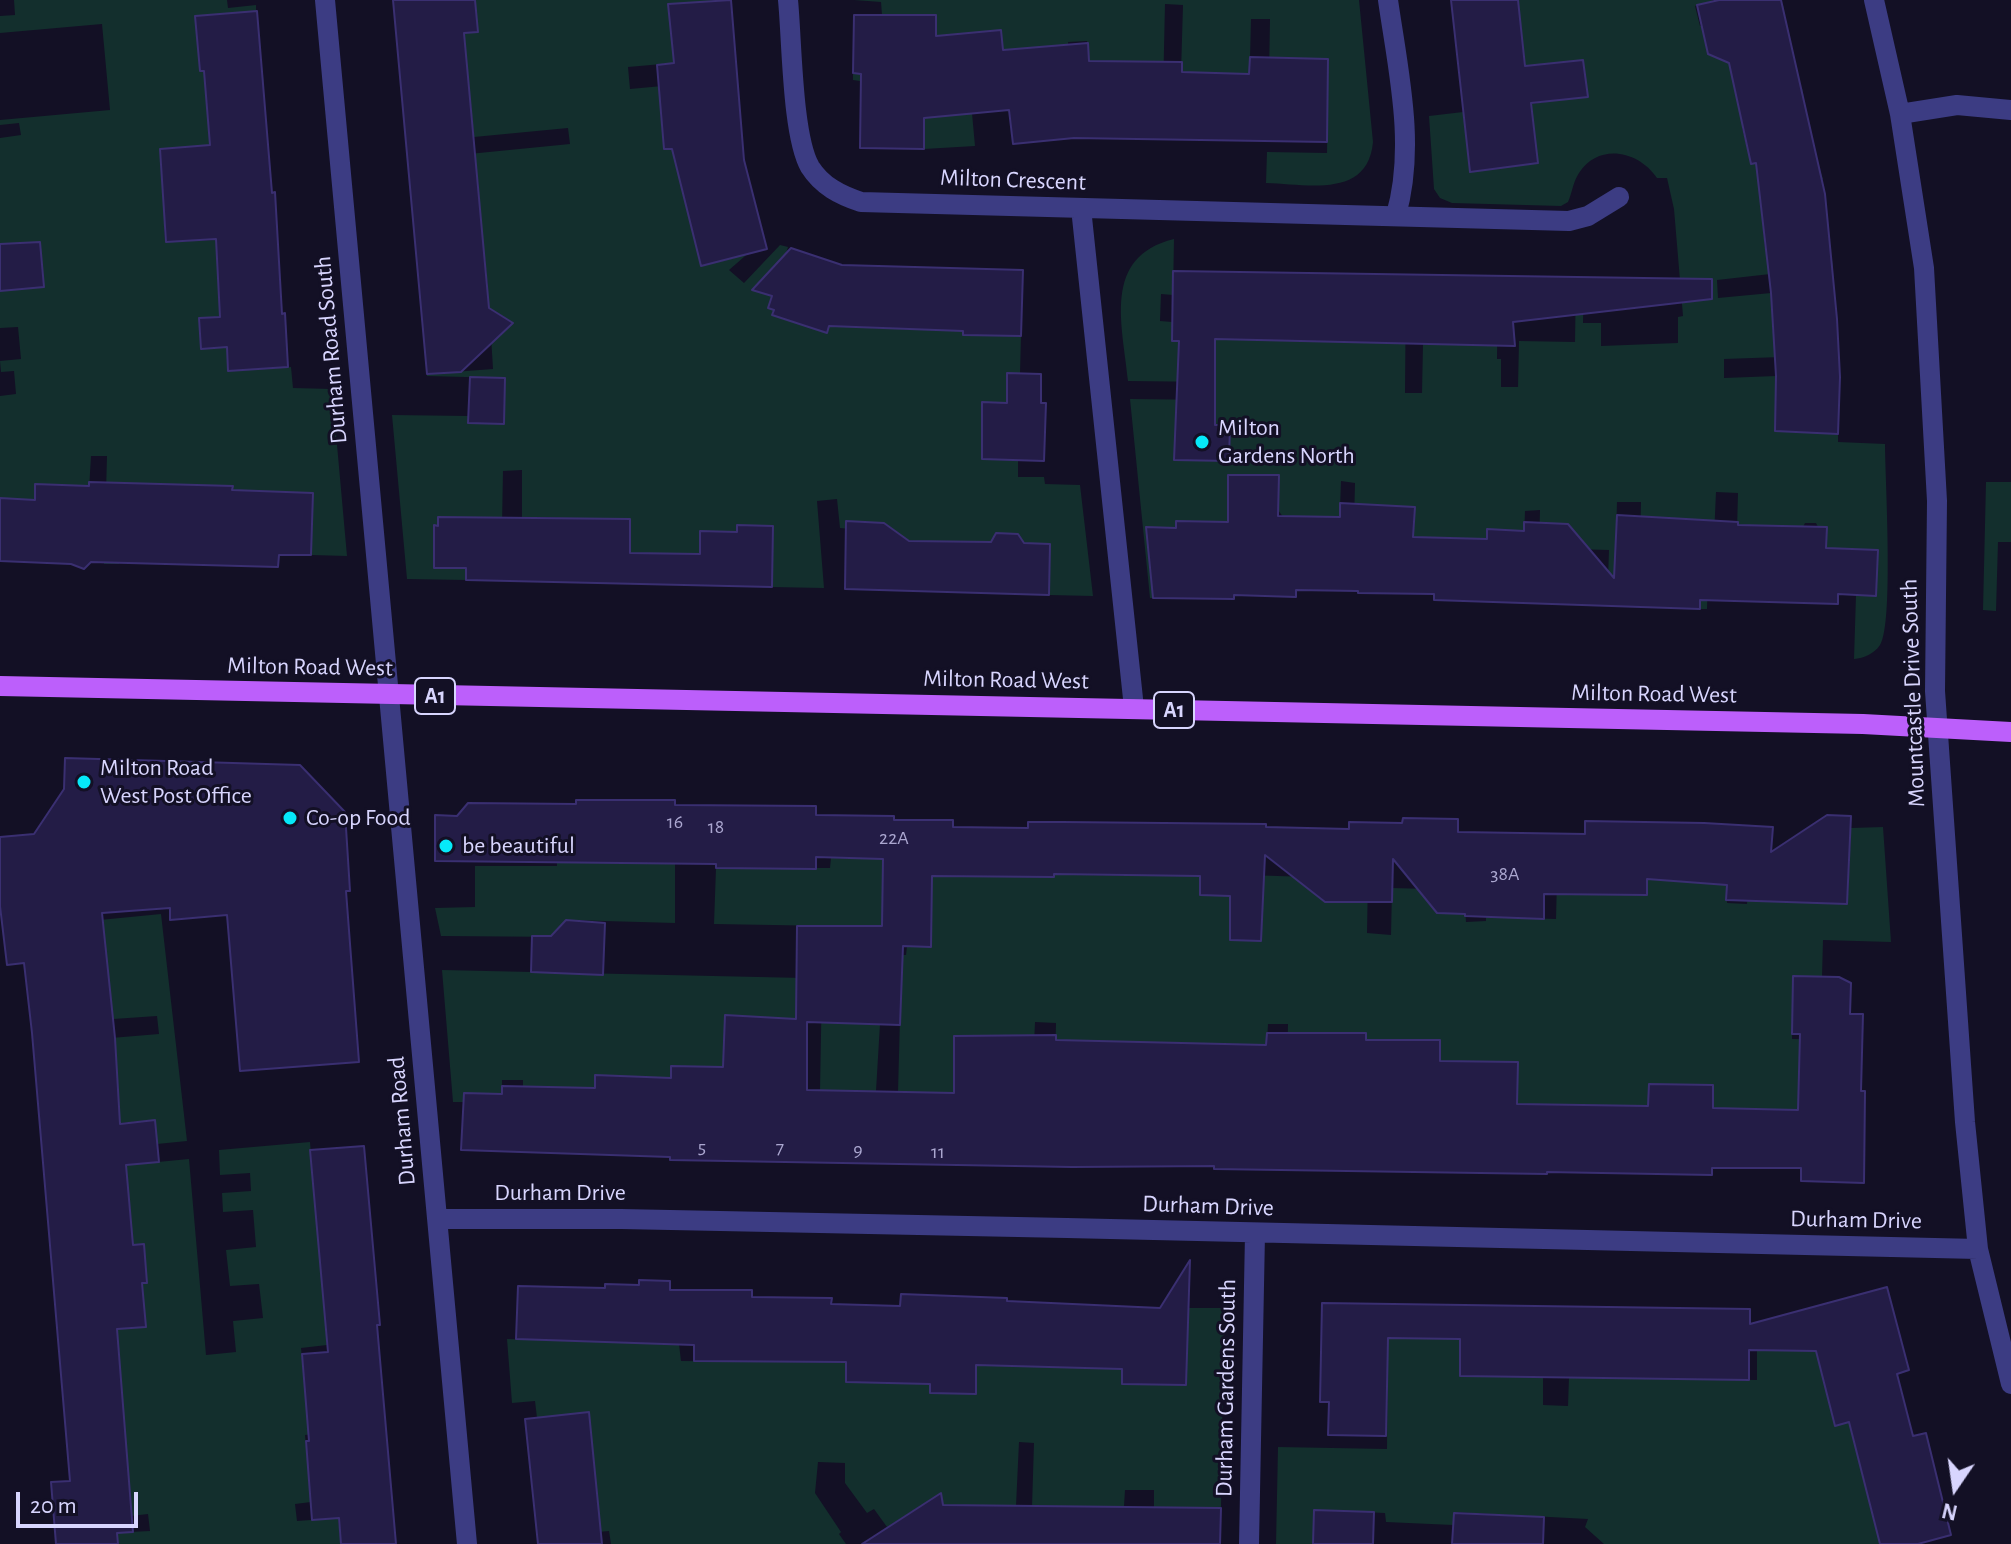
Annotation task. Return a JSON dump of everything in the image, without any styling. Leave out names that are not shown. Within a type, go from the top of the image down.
[{"type":"main road","name":"Milton Road West","points":[[0,686],[1134,708],[1937,727],[2011,732]]},
{"type":"street","name":"Durham Road South","points":[[325,0],[389,694]]},
{"type":"street","name":"Milton Crescent","points":[[788,0],[800,141],[809,166],[830,188],[861,202],[1569,221],[1588,216],[1619,197]]},
{"type":"street","points":[[1388,0],[1400,84],[1404,145],[1404,177],[1396,215]]},
{"type":"street","name":"Mountcastle Drive South","points":[[1874,0],[1900,114],[1922,255],[1931,362],[1937,501],[1934,654],[1937,727],[1965,1122],[1978,1249],[2011,1384]]},
{"type":"street","points":[[1900,114],[1957,105],[2011,110]]},
{"type":"street","points":[[1081,208],[1134,708]]},
{"type":"street","name":"Durham Road","points":[[389,694],[467,1544]]},
{"type":"street","name":"Durham Drive","points":[[437,1219],[637,1219],[1978,1249]]},
{"type":"street","name":"Durham Gardens South","points":[[1249,1544],[1255,1234]]},
{"type":"green space","points":[[14,0],[227,0],[228,8],[256,5],[256,11],[196,17],[200,71],[262,66],[264,86],[206,91],[210,145],[160,149],[161,168],[216,218],[164,221],[165,242],[216,240],[282,314],[199,318],[201,349],[227,347],[229,371],[291,367],[293,388],[332,389],[347,556],[311,555],[313,493],[255,491],[230,565],[232,486],[197,485],[197,501],[120,501],[119,564],[104,564],[107,456],[91,456],[89,490],[36,484],[34,510],[19,499],[0,498],[0,396],[16,394],[14,371],[1,372],[0,361],[21,359],[18,327],[0,328],[0,291],[44,286],[41,252],[0,256],[0,138],[21,135],[19,123],[0,125],[0,120],[110,110],[102,24],[0,33],[0,16],[15,15]]},
{"type":"green space","points":[[417,0],[718,0],[669,5],[674,63],[628,67],[630,89],[738,79],[677,86],[660,109],[664,149],[710,146],[713,170],[746,166],[747,169],[681,185],[701,266],[734,258],[748,246],[752,250],[729,270],[744,283],[780,245],[788,247],[782,267],[775,265],[752,290],[772,296],[768,307],[774,310],[772,315],[826,333],[839,294],[872,272],[871,328],[929,330],[950,268],[965,268],[963,334],[1021,336],[1020,374],[1040,403],[983,402],[982,459],[1018,460],[1018,477],[1044,477],[1045,484],[1080,485],[1093,596],[1049,595],[1050,544],[1024,543],[1018,534],[997,533],[991,542],[955,541],[953,592],[917,591],[918,541],[889,540],[840,528],[837,499],[817,501],[824,588],[772,587],[737,525],[737,532],[700,531],[699,585],[646,583],[646,553],[630,553],[630,519],[591,518],[591,530],[559,518],[522,517],[522,470],[503,471],[501,580],[452,517],[439,517],[438,526],[434,526],[434,567],[466,568],[466,580],[407,579],[392,415],[469,416],[469,423],[503,424],[504,378],[427,374],[493,369],[491,336],[500,336],[505,331],[504,317],[497,313],[421,319],[421,309],[452,307],[451,294],[488,290],[485,258],[476,258],[474,236],[415,241],[414,232],[445,229],[445,215],[480,212],[478,180],[466,159],[408,164],[408,160],[570,144],[568,128],[474,137],[471,106],[459,82],[401,87],[400,80],[431,60],[466,57],[464,33],[478,31],[475,2],[394,10],[393,3]]},
{"type":"green space","points":[[854,0],[1359,0],[1373,142],[1369,160],[1360,173],[1333,184],[1266,183],[1267,152],[1327,153],[1328,59],[1269,74],[1270,19],[1251,19],[1248,140],[1181,72],[1183,5],[1165,4],[1162,139],[1154,139],[1155,62],[1095,61],[1090,71],[1087,41],[1068,42],[1077,138],[1038,54],[1032,48],[1016,49],[1011,57],[1007,85],[1001,30],[969,80],[975,146],[924,149],[924,89],[861,89],[860,81],[853,80],[853,73],[919,74],[936,44],[936,15],[882,15],[881,2]]},
{"type":"green space","points":[[1714,0],[1695,6],[1700,26],[1783,5],[1785,16],[1704,35],[1708,54],[1729,63],[1739,103],[1802,88],[1804,99],[1751,111],[1754,124],[1742,127],[1751,164],[1762,162],[1767,182],[1820,170],[1823,179],[1795,186],[1797,205],[1761,208],[1765,248],[1776,248],[1779,265],[1832,260],[1833,267],[1717,280],[1718,298],[1771,293],[1773,332],[1783,332],[1784,349],[1839,347],[1839,355],[1724,359],[1724,378],[1776,376],[1775,431],[1838,434],[1838,442],[1885,444],[1887,609],[1880,645],[1872,653],[1854,659],[1856,595],[1876,596],[1877,550],[1826,548],[1827,528],[1818,527],[1816,523],[1805,523],[1803,527],[1737,530],[1738,493],[1716,492],[1714,537],[1709,537],[1707,609],[1700,609],[1702,552],[1640,550],[1641,502],[1617,502],[1614,606],[1607,606],[1609,550],[1539,548],[1540,510],[1525,511],[1522,596],[1487,530],[1487,539],[1426,537],[1424,594],[1411,593],[1415,507],[1354,522],[1355,483],[1341,481],[1337,591],[1278,510],[1229,479],[1227,529],[1209,522],[1177,521],[1176,528],[1146,527],[1153,598],[1150,598],[1130,399],[1215,400],[1215,382],[1128,381],[1121,317],[1122,296],[1126,277],[1135,261],[1151,248],[1174,239],[1173,295],[1161,294],[1160,321],[1172,322],[1172,341],[1341,303],[1340,342],[1371,343],[1400,338],[1401,274],[1406,275],[1405,393],[1422,393],[1423,344],[1452,345],[1492,340],[1492,276],[1498,276],[1497,359],[1501,359],[1501,387],[1518,387],[1519,341],[1575,342],[1576,277],[1584,277],[1583,323],[1601,323],[1601,346],[1678,343],[1678,317],[1683,316],[1674,209],[1667,178],[1657,178],[1640,161],[1630,156],[1608,154],[1587,163],[1577,176],[1568,202],[1561,206],[1452,203],[1440,198],[1434,189],[1429,116],[1463,112],[1470,171],[1538,163],[1531,104],[1588,96],[1583,60],[1525,66],[1519,7],[1453,15],[1451,2]]},
{"type":"green space","points":[[1986,482],[2011,482],[2011,542],[1998,542],[1996,611],[1983,610]]},
{"type":"green space","points":[[1883,827],[1891,942],[1823,940],[1822,977],[1793,977],[1792,1039],[1834,1040],[1798,1118],[1713,1108],[1712,1085],[1649,1084],[1649,1107],[1517,1104],[1518,1062],[1494,1061],[1439,1085],[1440,1040],[1366,1081],[1366,1033],[1343,1033],[1342,1100],[1287,1063],[1288,1024],[1268,1024],[1264,1099],[1208,1098],[1208,1044],[1188,1043],[1131,1071],[1130,1041],[1112,1041],[1111,1096],[1055,1067],[1056,1023],[1035,1022],[1032,1095],[977,1036],[954,1036],[953,1093],[898,1092],[901,980],[880,1024],[876,1091],[820,1091],[822,978],[830,926],[714,924],[716,868],[830,868],[831,858],[884,859],[882,955],[906,955],[907,946],[931,946],[931,876],[1054,853],[1073,875],[1200,876],[1201,895],[1231,896],[1231,940],[1261,941],[1248,875],[1368,879],[1367,933],[1391,935],[1392,888],[1464,890],[1466,922],[1486,921],[1486,917],[1556,919],[1557,879],[1585,895],[1646,895],[1648,848],[1697,848],[1700,883],[1727,885],[1727,903],[1747,904],[1748,886],[1848,894],[1851,828]]},
{"type":"green space","points":[[557,831],[569,863],[675,863],[675,923],[569,920],[568,937],[441,936],[435,908],[475,907],[475,866],[557,866]]},
{"type":"green space","points":[[161,914],[187,1141],[157,1144],[155,1120],[98,1125],[111,1038],[159,1034],[157,1016],[41,1024],[69,923]]},
{"type":"green space","points":[[442,970],[804,978],[803,1024],[725,1015],[723,1067],[671,1066],[671,1088],[618,1088],[618,1076],[596,1075],[594,1106],[523,1104],[523,1080],[502,1080],[502,1094],[464,1093],[463,1102],[453,1102]]},
{"type":"green space","points":[[310,1142],[327,1345],[301,1348],[307,1409],[330,1433],[305,1435],[311,1502],[295,1504],[297,1521],[338,1518],[341,1544],[118,1544],[115,1517],[128,1516],[130,1532],[150,1531],[148,1514],[131,1516],[117,1329],[146,1326],[142,1283],[147,1282],[144,1244],[131,1245],[126,1165],[189,1159],[206,1355],[236,1352],[233,1321],[263,1318],[259,1284],[230,1286],[226,1250],[256,1247],[253,1210],[223,1212],[222,1193],[251,1191],[250,1173],[220,1175],[219,1150]]},
{"type":"green space","points":[[1388,1305],[1447,1334],[1447,1339],[1460,1339],[1460,1376],[1543,1376],[1543,1405],[1568,1406],[1569,1377],[1757,1380],[1757,1350],[1826,1331],[1836,1426],[1849,1422],[1863,1478],[1898,1486],[1867,1494],[1880,1544],[1604,1544],[1585,1527],[1588,1519],[1454,1512],[1453,1525],[1386,1522],[1385,1513],[1315,1510],[1313,1544],[1276,1544],[1278,1447],[1387,1449]]},
{"type":"green space","points":[[1189,1308],[1224,1308],[1221,1508],[1154,1507],[1154,1490],[1125,1490],[1124,1506],[1112,1506],[1111,1509],[1032,1507],[1034,1443],[1019,1442],[1016,1506],[943,1506],[941,1493],[887,1527],[874,1509],[867,1513],[845,1483],[845,1463],[818,1462],[815,1493],[846,1544],[611,1544],[609,1531],[574,1534],[591,1432],[589,1413],[537,1418],[535,1401],[512,1403],[507,1339],[679,1344],[681,1361],[846,1362],[846,1382],[930,1384],[930,1393],[975,1394],[976,1365],[1024,1366],[1122,1346],[1122,1384],[1185,1385]]},
{"type":"building","points":[[393,0],[475,0],[478,32],[464,33],[489,308],[513,323],[461,372],[427,374]]},
{"type":"building","points":[[731,0],[744,160],[767,249],[701,266],[672,149],[664,149],[657,65],[674,63],[668,4]]},
{"type":"building","points":[[1451,0],[1518,0],[1525,66],[1583,60],[1588,97],[1531,103],[1538,163],[1470,172]]},
{"type":"building","points":[[1719,0],[1781,0],[1825,194],[1837,319],[1840,377],[1838,434],[1775,431],[1776,376],[1771,293],[1756,163],[1751,164],[1729,63],[1708,54],[1697,5]]},
{"type":"building","points":[[257,11],[288,367],[228,371],[227,347],[201,349],[199,318],[220,317],[216,239],[166,242],[160,149],[210,145],[204,71],[200,71],[195,16]]},
{"type":"building","points":[[854,15],[936,15],[936,36],[1001,30],[1003,50],[1088,43],[1089,61],[1182,62],[1182,72],[1249,74],[1250,57],[1328,59],[1327,142],[1074,138],[1013,144],[1009,110],[924,118],[924,149],[860,148],[861,74],[853,73]]},
{"type":"building","points":[[40,242],[44,287],[0,291],[0,244]]},
{"type":"building","points":[[791,248],[842,265],[1023,270],[1021,336],[829,326],[827,333],[772,315],[774,310],[768,308],[772,296],[752,290]]},
{"type":"building","points":[[1173,271],[1712,279],[1712,299],[1513,322],[1515,346],[1215,339],[1215,425],[1230,425],[1229,461],[1174,460],[1179,341],[1172,341]]},
{"type":"building","points":[[1007,373],[1041,374],[1041,403],[1046,403],[1044,461],[982,459],[982,402],[1007,403]]},
{"type":"building","points":[[470,377],[505,378],[504,424],[468,423]]},
{"type":"building","points":[[1228,475],[1279,475],[1278,516],[1340,517],[1340,503],[1415,507],[1413,537],[1487,539],[1487,529],[1524,531],[1524,522],[1568,524],[1614,578],[1617,515],[1738,522],[1738,525],[1827,527],[1826,548],[1878,550],[1876,596],[1838,594],[1838,604],[1700,600],[1700,609],[1434,600],[1434,594],[1358,591],[1296,590],[1296,597],[1234,595],[1234,599],[1153,598],[1146,527],[1176,528],[1176,521],[1228,522]]},
{"type":"building","points":[[89,482],[233,486],[232,490],[313,493],[311,555],[279,555],[278,567],[91,562],[84,569],[71,564],[0,561],[0,498],[35,500],[35,484],[89,486]]},
{"type":"building","points":[[438,517],[630,519],[630,553],[700,554],[700,531],[737,532],[737,525],[773,526],[772,587],[466,580],[466,568],[434,568],[434,525],[438,526]]},
{"type":"building","points":[[846,521],[884,523],[909,541],[991,542],[996,533],[1018,534],[1024,543],[1050,544],[1049,595],[845,589]]},
{"type":"building","points":[[65,758],[300,765],[345,812],[350,891],[346,891],[359,1062],[240,1071],[227,915],[170,920],[170,908],[102,913],[120,1124],[155,1120],[159,1162],[126,1165],[133,1245],[144,1244],[147,1283],[142,1283],[146,1327],[117,1329],[133,1532],[117,1533],[118,1544],[56,1544],[51,1482],[70,1481],[32,1033],[24,963],[7,965],[0,906],[0,837],[34,834],[64,789]]},
{"type":"building","points":[[576,800],[675,800],[675,805],[816,806],[816,815],[953,820],[953,827],[1028,828],[1028,822],[1062,822],[1266,824],[1266,827],[1349,829],[1349,822],[1402,823],[1403,818],[1458,819],[1458,832],[1585,834],[1585,821],[1704,823],[1773,827],[1771,852],[1827,815],[1851,816],[1847,904],[1726,900],[1727,885],[1647,879],[1647,895],[1544,894],[1544,919],[1465,916],[1437,913],[1393,859],[1392,902],[1325,902],[1265,855],[1261,941],[1230,940],[1230,896],[1200,895],[1200,876],[932,876],[931,947],[903,946],[900,1025],[807,1022],[807,1090],[954,1093],[954,1036],[1056,1035],[1056,1040],[1266,1045],[1267,1033],[1366,1033],[1366,1040],[1440,1040],[1440,1061],[1518,1062],[1517,1104],[1648,1106],[1649,1084],[1713,1085],[1713,1108],[1798,1110],[1800,1034],[1792,1034],[1793,976],[1839,977],[1851,983],[1850,1014],[1863,1014],[1861,1091],[1865,1091],[1864,1183],[1801,1181],[1801,1168],[1712,1168],[1712,1175],[1547,1174],[1214,1169],[1214,1166],[1072,1167],[670,1160],[670,1157],[461,1150],[464,1093],[502,1094],[502,1086],[595,1088],[595,1075],[671,1078],[671,1066],[723,1067],[725,1015],[796,1019],[797,926],[882,926],[883,859],[816,857],[816,869],[716,868],[716,864],[435,861],[435,815],[457,816],[468,803],[576,804]]},
{"type":"building","points":[[566,920],[605,923],[603,975],[531,972],[532,936],[551,936]]},
{"type":"building","points":[[364,1146],[396,1544],[341,1544],[339,1518],[312,1520],[302,1354],[328,1352],[310,1150]]},
{"type":"building","points":[[1190,1260],[1186,1385],[1122,1384],[1122,1369],[976,1365],[976,1394],[930,1393],[930,1384],[846,1382],[846,1362],[694,1361],[694,1345],[516,1339],[518,1286],[605,1288],[605,1284],[639,1285],[639,1280],[670,1281],[670,1290],[752,1290],[752,1297],[832,1298],[831,1304],[900,1306],[901,1294],[1160,1308]]},
{"type":"building","points":[[1887,1287],[1909,1370],[1897,1374],[1913,1436],[1926,1433],[1951,1535],[1918,1544],[1880,1544],[1849,1422],[1835,1426],[1816,1351],[1749,1350],[1749,1380],[1460,1376],[1460,1339],[1388,1338],[1386,1436],[1328,1435],[1329,1402],[1320,1402],[1322,1303],[1750,1309],[1750,1324]]},
{"type":"building","points":[[589,1412],[602,1544],[538,1544],[525,1419]]},
{"type":"building","points":[[941,1493],[943,1505],[1221,1508],[1220,1544],[862,1544]]},
{"type":"building","points":[[1314,1510],[1374,1512],[1373,1544],[1313,1544]]},
{"type":"building","points":[[1454,1513],[1544,1517],[1543,1544],[1452,1544]]},
{"type":"place","name":"Milton Gardens North","points":[[1202,442]]},
{"type":"place","name":"Milton Road West Post Office","points":[[84,782]]},
{"type":"place","name":"Co-op Food","points":[[290,818]]},
{"type":"place","name":"be beautiful","points":[[446,846]]}]
